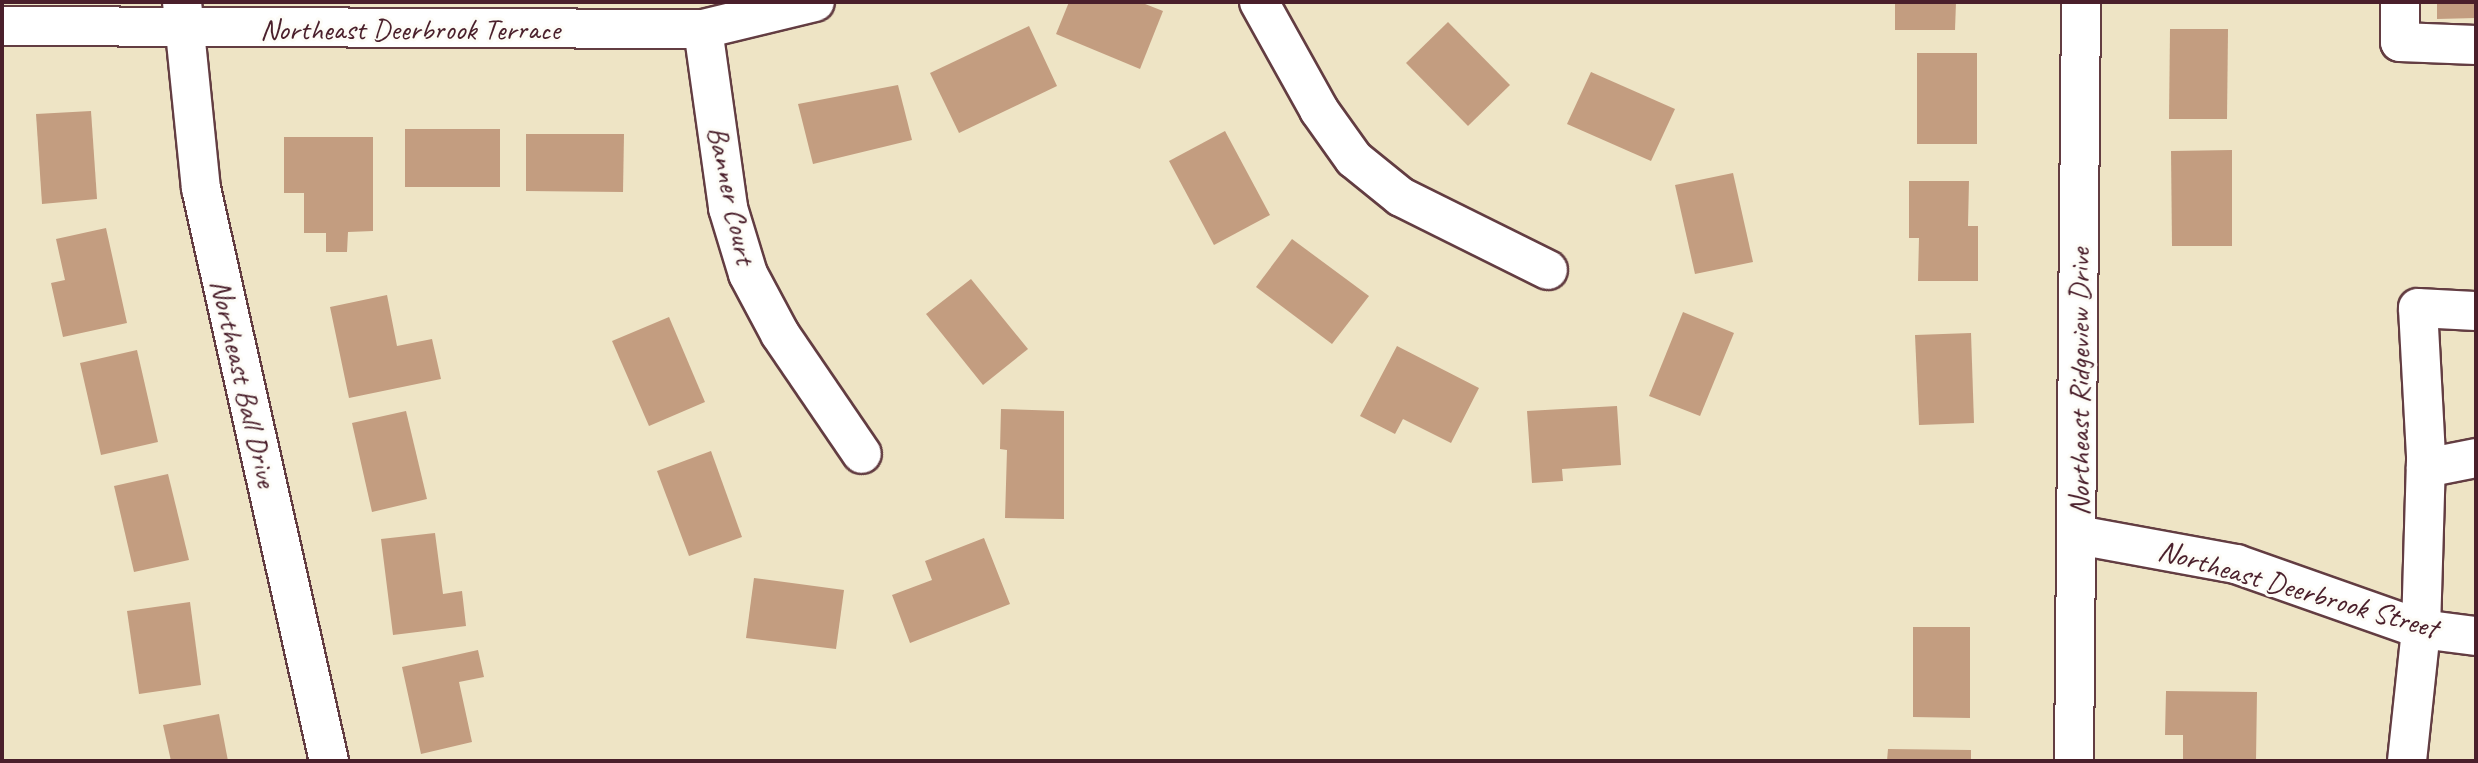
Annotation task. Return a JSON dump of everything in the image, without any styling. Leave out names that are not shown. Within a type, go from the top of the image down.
[{"type":"street","name":"Northeast Deerbrook Terrace","points":[[2,26],[182,15],[703,29],[815,2]]},
{"type":"street","points":[[1259,2],[1319,110],[1354,159],[1401,197],[1548,270]]},
{"type":"street","name":"Northeast Ridgeview Drive","points":[[2074,761],[2081,2]]},
{"type":"street","points":[[2400,2],[2400,42],[2476,45]]},
{"type":"street","name":"Northeast Ball Drive","points":[[182,15],[201,188],[329,761]]},
{"type":"street","name":"Banner Court","points":[[703,29],[728,208],[748,274],[780,334],[862,454]]},
{"type":"street","points":[[2407,761],[2421,629],[2426,468],[2418,308],[2476,311]]},
{"type":"street","points":[[2426,468],[2476,458]]},
{"type":"street","name":"Northeast Deerbrook Street","points":[[2078,535],[2236,564],[2421,629],[2476,636]]},
{"type":"building","points":[[1069,2],[1140,2],[1163,11],[1140,69],[1056,34]]},
{"type":"building","points":[[1895,2],[1956,2],[1955,30],[1895,30]]},
{"type":"building","points":[[2437,2],[2476,2],[2476,18],[2437,19]]},
{"type":"building","points":[[1448,22],[1510,85],[1468,126],[1406,63]]},
{"type":"building","points":[[1029,26],[1057,86],[959,133],[930,73]]},
{"type":"building","points":[[2170,29],[2228,29],[2227,119],[2169,119]]},
{"type":"building","points":[[1917,53],[1977,53],[1977,144],[1917,144]]},
{"type":"building","points":[[1591,72],[1675,109],[1651,161],[1567,124]]},
{"type":"building","points":[[898,85],[912,140],[813,164],[798,104]]},
{"type":"building","points":[[91,111],[97,199],[42,204],[36,114]]},
{"type":"building","points":[[405,129],[500,129],[500,187],[405,187]]},
{"type":"building","points":[[1225,131],[1270,215],[1214,245],[1169,161]]},
{"type":"building","points":[[526,134],[624,134],[623,192],[526,191]]},
{"type":"building","points":[[284,137],[373,137],[373,231],[348,232],[347,252],[326,252],[326,233],[304,233],[304,193],[284,193]]},
{"type":"building","points":[[2232,150],[2232,246],[2172,246],[2171,151]]},
{"type":"building","points":[[1733,173],[1753,262],[1695,274],[1675,185]]},
{"type":"building","points":[[1909,181],[1969,181],[1968,226],[1978,226],[1978,281],[1918,281],[1919,238],[1909,238]]},
{"type":"building","points":[[106,228],[127,323],[63,337],[51,283],[65,280],[56,239]]},
{"type":"building","points":[[1292,239],[1369,296],[1332,344],[1256,287]]},
{"type":"building","points":[[971,279],[1028,349],[983,385],[926,314]]},
{"type":"building","points":[[387,295],[397,346],[432,339],[441,379],[349,398],[330,307]]},
{"type":"building","points":[[1683,312],[1734,333],[1700,416],[1649,396]]},
{"type":"building","points":[[669,317],[705,402],[649,426],[612,341]]},
{"type":"building","points":[[1971,333],[1974,423],[1919,425],[1915,335]]},
{"type":"building","points":[[1397,346],[1479,388],[1451,443],[1403,419],[1395,434],[1360,416]]},
{"type":"building","points":[[137,350],[158,442],[101,455],[80,363]]},
{"type":"building","points":[[1617,406],[1621,465],[1562,469],[1563,481],[1532,483],[1527,411]]},
{"type":"building","points":[[1001,409],[1064,411],[1064,519],[1005,518],[1007,450],[1000,449]]},
{"type":"building","points":[[406,411],[427,499],[372,512],[352,423]]},
{"type":"building","points":[[711,451],[742,537],[689,556],[657,471]]},
{"type":"building","points":[[168,474],[189,560],[134,572],[114,486]]},
{"type":"building","points":[[435,533],[443,594],[462,591],[466,626],[393,635],[381,539]]},
{"type":"building","points":[[984,538],[1010,604],[910,643],[892,595],[932,580],[925,561]]},
{"type":"building","points":[[754,578],[844,590],[836,649],[746,638]]},
{"type":"building","points":[[190,602],[201,685],[139,694],[127,611]]},
{"type":"building","points":[[1913,627],[1970,627],[1970,718],[1913,717]]},
{"type":"building","points":[[478,650],[484,677],[459,682],[472,742],[421,754],[402,667]]},
{"type":"building","points":[[2166,691],[2257,692],[2256,761],[2183,761],[2183,735],[2165,735]]},
{"type":"building","points":[[219,714],[228,761],[171,761],[163,725]]},
{"type":"building","points":[[1888,749],[1971,750],[1971,761],[1887,761]]}]
